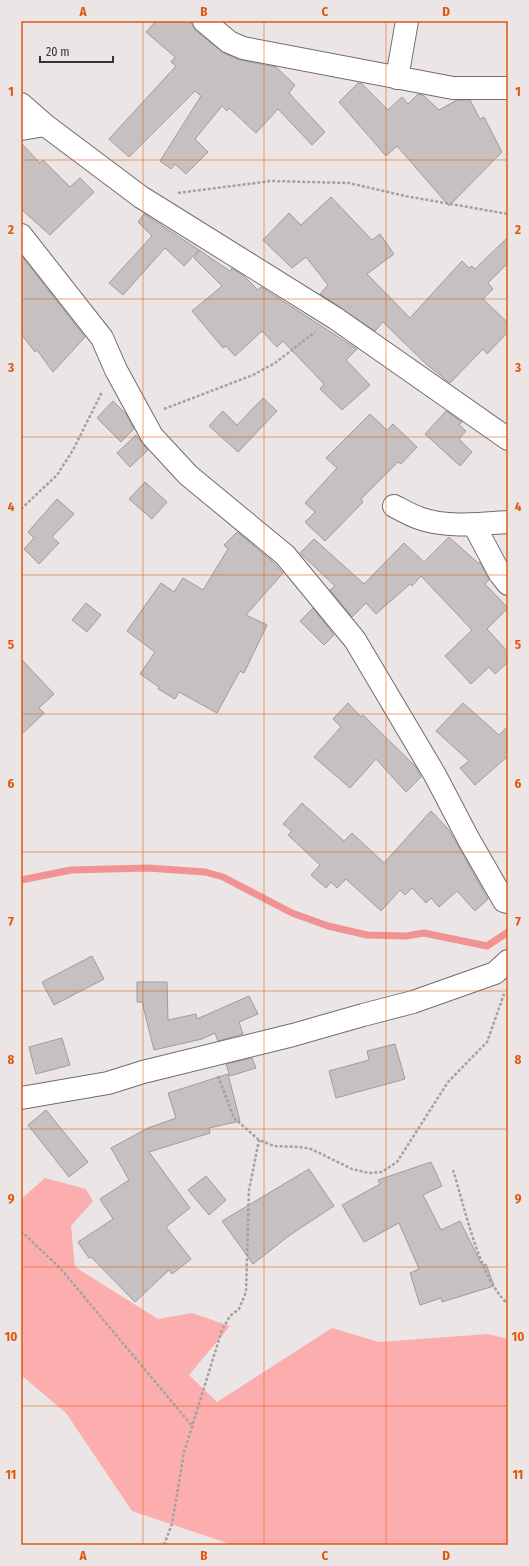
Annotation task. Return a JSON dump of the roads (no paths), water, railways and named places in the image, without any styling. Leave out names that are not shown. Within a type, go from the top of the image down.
[{"type":"street","points":[[204,21],[229,42],[244,48],[453,88],[508,88]]},
{"type":"street","points":[[398,78],[407,21]]},
{"type":"street","points":[[21,104],[45,125],[141,197],[335,318],[508,439]]},
{"type":"street","points":[[21,129],[45,125]]},
{"type":"street","points":[[21,235],[35,255],[92,323],[109,351],[116,370],[140,417],[152,436],[188,475],[290,560],[355,640],[435,775],[504,901],[508,902]]},
{"type":"street","points":[[394,506],[420,518],[435,522],[474,525],[508,522]]},
{"type":"street","points":[[474,525],[500,574],[508,584]]},
{"type":"street","points":[[21,1098],[108,1082],[293,1035],[413,1002],[495,973],[508,961]]},
{"type":"waterway","points":[[21,880],[71,870],[148,868],[205,872],[223,877],[292,913],[328,926],[367,935],[406,936],[424,933],[487,946],[508,932]]}]
